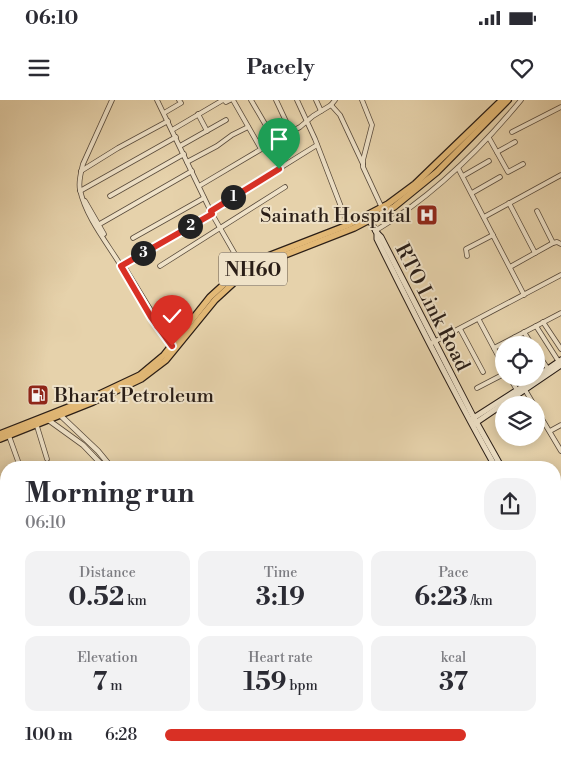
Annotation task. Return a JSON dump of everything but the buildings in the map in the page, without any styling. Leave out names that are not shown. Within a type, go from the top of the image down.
[{"type":"highway","name":"NH60","points":[[175,346],[210,297],[243,268],[278,252],[348,225],[382,208],[415,184],[502,100]]},
{"type":"highway","name":"NH60","points":[[0,439],[128,381],[151,367],[175,346],[215,300],[240,277],[275,258],[370,221],[394,206],[419,187],[508,100]]},
{"type":"highway","name":"NH60","points":[[0,434],[36,423]]},
{"type":"main road","name":"RTO Link Road","points":[[370,221],[378,240],[492,461]]},
{"type":"main road","points":[[545,371],[560,363]]},
{"type":"main road","points":[[473,422],[560,363]]},
{"type":"main road","name":"RTO Link Road","points":[[473,422],[498,461]]},
{"type":"street","points":[[112,100],[81,171],[80,190],[85,206],[151,317],[175,346]]},
{"type":"street","points":[[157,100],[204,198],[243,268]]},
{"type":"street","points":[[164,113],[181,103],[179,100]]},
{"type":"street","points":[[172,130],[223,100],[226,102],[232,100],[261,149]]},
{"type":"street","points":[[251,100],[275,141]]},
{"type":"street","points":[[276,100],[292,132]]},
{"type":"street","points":[[296,100],[318,145],[348,225]]},
{"type":"street","points":[[316,100],[321,111]]},
{"type":"street","points":[[199,186],[292,132],[331,105],[334,100]]},
{"type":"street","points":[[362,100],[372,125],[363,164]]},
{"type":"street","points":[[376,232],[426,197],[489,138],[522,100]]},
{"type":"street","points":[[331,105],[340,115],[382,208]]},
{"type":"street","points":[[512,132],[561,107]]},
{"type":"street","points":[[198,114],[207,131]]},
{"type":"street","points":[[180,146],[226,120]]},
{"type":"street","points":[[81,171],[118,148],[168,121]]},
{"type":"street","points":[[187,162],[217,146],[232,134],[248,128]]},
{"type":"street","points":[[80,190],[176,138]]},
{"type":"street","points":[[489,138],[508,172],[523,164]]},
{"type":"street","points":[[497,152],[514,142]]},
{"type":"street","points":[[122,266],[318,145]]},
{"type":"street","points":[[110,196],[184,154]]},
{"type":"street","points":[[463,176],[489,161]]},
{"type":"street","points":[[458,168],[524,295]]},
{"type":"street","points":[[97,225],[192,171]]},
{"type":"street","points":[[484,216],[561,175]]},
{"type":"street","points":[[472,193],[500,177]]},
{"type":"street","points":[[160,266],[285,187]]},
{"type":"street","points":[[133,238],[204,198]]},
{"type":"street","points":[[509,203],[535,253]]},
{"type":"street","points":[[537,211],[553,243]]},
{"type":"street","points":[[467,256],[466,249],[493,235]]},
{"type":"street","points":[[510,267],[553,243],[561,244]]},
{"type":"street","points":[[432,343],[561,275]]},
{"type":"street","points":[[517,336],[561,313]]},
{"type":"street","points":[[478,320],[494,348]]},
{"type":"street","points":[[543,322],[561,349]]},
{"type":"street","points":[[536,326],[560,363]]},
{"type":"street","points":[[460,329],[483,372]]},
{"type":"street","points":[[524,332],[526,336]]},
{"type":"street","points":[[545,364],[548,369]]},
{"type":"street","points":[[477,388],[495,379]]},
{"type":"street","points":[[515,386],[518,392]]},
{"type":"street","points":[[524,388],[529,396]]},
{"type":"street","points":[[58,414],[106,461]]},
{"type":"street","points":[[46,419],[83,445],[98,461]]},
{"type":"street","points":[[36,423],[47,459]]},
{"type":"street","points":[[545,423],[561,451]]},
{"type":"street","points":[[550,431],[561,425]]},
{"type":"street","points":[[9,436],[18,461]]},
{"type":"place","name":"Sainath Hospital","points":[[427,215]]},
{"type":"place","name":"Bharat Petroleum","points":[[38,395]]},
{"type":"route","points":[[172,346],[151,317],[121,266],[212,214],[211,211],[279,169]]}]
